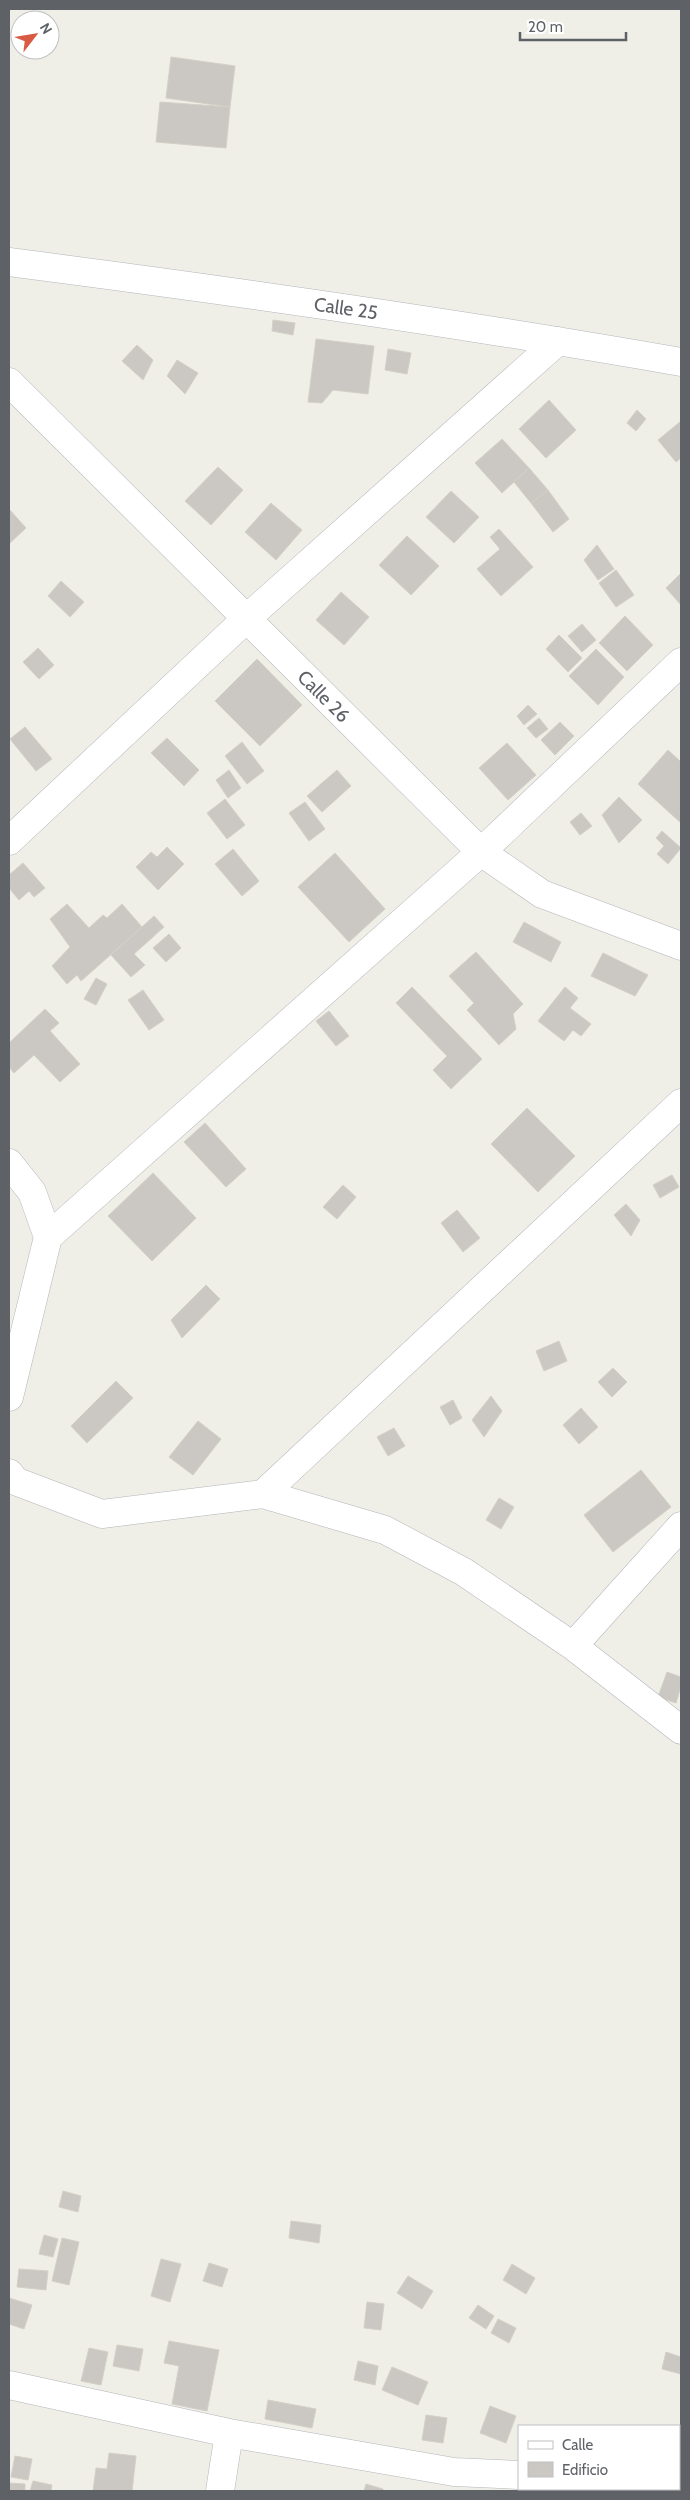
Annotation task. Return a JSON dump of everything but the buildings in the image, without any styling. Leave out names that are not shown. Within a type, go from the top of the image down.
[{"type":"street","name":"Calle 25","points":[[9,262],[216,289],[558,341],[681,362]]},
{"type":"street","points":[[9,841],[246,619],[558,341]]},
{"type":"street","name":"Calle 26","points":[[11,388],[481,852],[542,894],[681,946]]},
{"type":"street","points":[[48,1237],[481,852],[681,662]]},
{"type":"street","points":[[263,1494],[681,1103]]},
{"type":"street","points":[[9,1163],[32,1192],[48,1237],[9,1397]]},
{"type":"street","points":[[9,1473],[15,1481],[102,1514],[263,1494],[385,1530],[464,1572],[573,1646],[681,1730]]},
{"type":"street","points":[[573,1646],[681,1526]]},
{"type":"street","points":[[9,2385],[229,2434],[454,2472],[518,2476]]},
{"type":"street","points":[[220,2491],[229,2434]]}]
